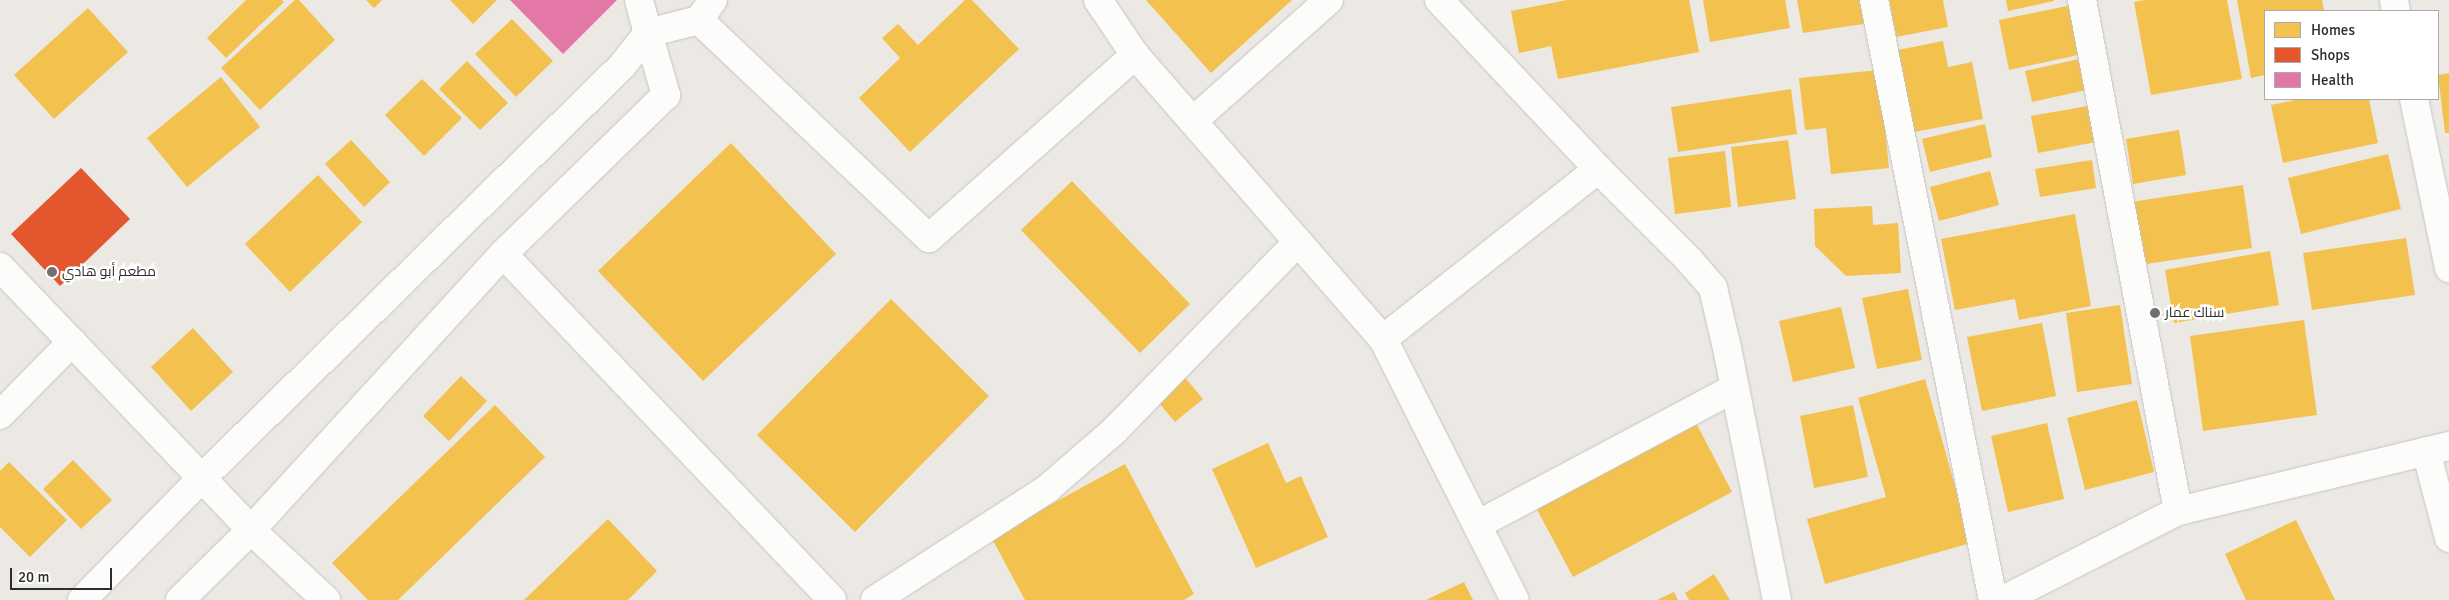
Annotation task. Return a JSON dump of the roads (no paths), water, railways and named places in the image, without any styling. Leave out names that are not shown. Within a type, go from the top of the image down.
[{"type":"street","points":[[180,600],[251,530],[503,254],[666,95],[639,0]]},
{"type":"street","points":[[1098,0],[1135,55],[1383,339],[1515,600]]},
{"type":"street","points":[[1193,121],[1329,0]]},
{"type":"street","points":[[1874,0],[1993,600]]},
{"type":"street","points":[[2082,0],[2178,511]]},
{"type":"street","points":[[1448,1],[1598,169],[1713,288],[1777,600]]},
{"type":"street","points":[[82,600],[203,477],[622,66],[648,33],[706,10],[929,238],[1135,55]]},
{"type":"street","points":[[2414,100],[2449,268]]},
{"type":"street","points":[[1383,339],[1598,169]]},
{"type":"street","points":[[875,600],[1047,490],[1114,431],[1298,242]]},
{"type":"street","points":[[503,254],[832,600]]},
{"type":"street","points":[[0,268],[203,477],[251,530],[326,600]]},
{"type":"street","points":[[0,415],[72,342]]},
{"type":"street","points":[[1477,525],[1735,388]]},
{"type":"street","points":[[2003,600],[2178,511],[2438,448],[2449,538]]},
{"type":"place","name":"مطعم أبو هادي","points":[[52,272]]},
{"type":"place","name":"سناك عمار","points":[[2155,313]]}]
